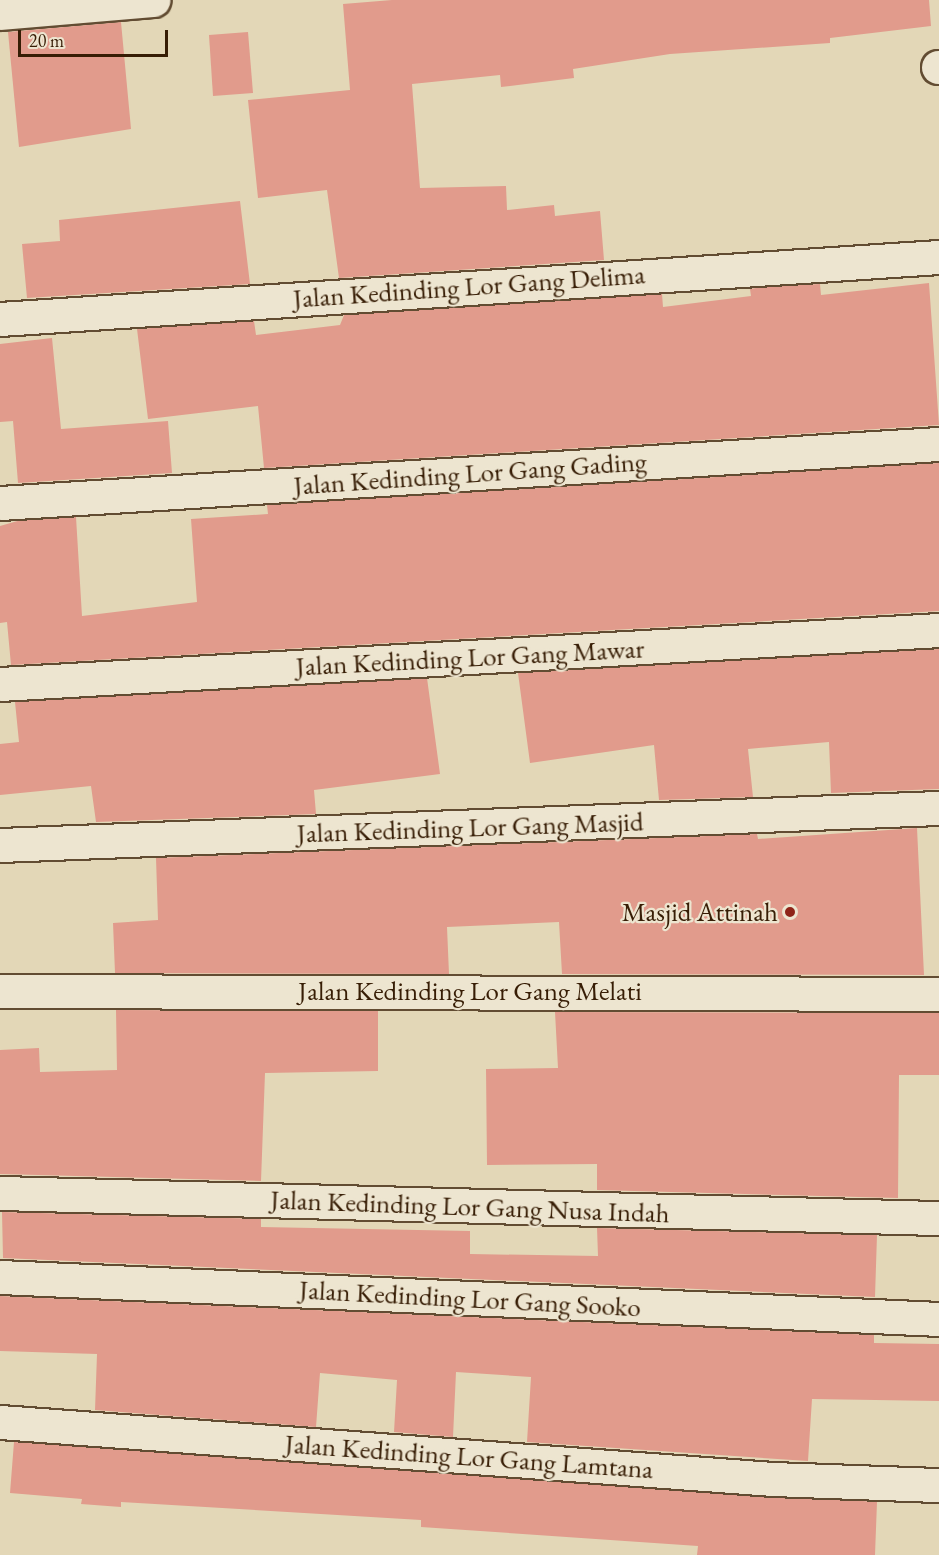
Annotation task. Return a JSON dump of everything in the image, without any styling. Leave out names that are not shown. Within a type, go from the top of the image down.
[{"type":"street","points":[[0,13],[153,0]]},
{"type":"street","name":"Jalan Kedinding Lor Gang Delima","points":[[0,319],[939,257]]},
{"type":"street","name":"Jalan Kedinding Lor Gang Gading","points":[[0,502],[939,444]]},
{"type":"street","name":"Jalan Kedinding Lor Gang Mawar","points":[[0,684],[939,630]]},
{"type":"street","name":"Jalan Kedinding Lor Gang Masjid","points":[[0,845],[939,808]]},
{"type":"street","name":"Jalan Kedinding Lor Gang Melati","points":[[0,992],[939,994]]},
{"type":"street","name":"Jalan Kedinding Lor Gang Nusa Indah","points":[[0,1193],[939,1218]]},
{"type":"street","name":"Jalan Kedinding Lor Gang Sooko","points":[[0,1277],[939,1319]]},
{"type":"street","name":"Jalan Kedinding Lor Gang Lamtana","points":[[0,1422],[773,1479],[939,1485]]},
{"type":"building","points":[[392,0],[929,0],[931,26],[830,38],[830,43],[670,54],[573,69],[574,78],[501,87],[500,75],[412,84],[420,188],[506,186],[507,210],[554,205],[555,216],[600,211],[604,260],[339,278],[327,190],[258,198],[248,100],[350,90],[343,4]]},
{"type":"building","points":[[121,22],[131,129],[19,147],[8,32]]},
{"type":"building","points":[[248,32],[253,93],[213,96],[209,35]]},
{"type":"building","points":[[240,201],[250,284],[27,298],[22,244],[60,241],[59,220]]},
{"type":"building","points":[[929,283],[939,425],[264,468],[258,406],[148,419],[137,329],[254,321],[256,335],[340,325],[344,315],[662,294],[663,307],[751,296],[750,289],[762,287],[820,284],[821,295]]},
{"type":"building","points":[[52,338],[61,429],[168,421],[172,473],[18,483],[13,421],[0,422],[0,344]]},
{"type":"building","points":[[939,463],[939,611],[11,665],[7,622],[0,623],[0,526],[21,520],[76,517],[82,616],[197,602],[191,519],[268,514],[267,505]]},
{"type":"building","points":[[939,649],[939,789],[831,793],[829,742],[748,749],[753,797],[659,800],[654,745],[530,763],[518,673]]},
{"type":"building","points":[[427,678],[440,774],[314,790],[316,814],[96,822],[91,786],[0,795],[0,744],[19,742],[15,702]]},
{"type":"building","points":[[917,828],[924,975],[562,974],[559,922],[447,927],[449,974],[115,973],[113,923],[158,920],[156,858],[757,834],[758,839]]},
{"type":"building","points":[[116,1010],[378,1011],[378,1071],[265,1073],[261,1181],[0,1174],[0,1050],[39,1048],[40,1072],[117,1070]]},
{"type":"building","points":[[555,1012],[939,1013],[939,1075],[899,1075],[898,1198],[597,1190],[597,1164],[487,1165],[486,1069],[558,1068]]},
{"type":"building","points":[[2,1212],[261,1219],[261,1227],[470,1231],[470,1254],[598,1256],[597,1228],[877,1235],[875,1297],[3,1258]]},
{"type":"building","points":[[0,1296],[874,1335],[874,1343],[939,1344],[939,1401],[812,1399],[808,1461],[527,1442],[531,1377],[456,1372],[453,1437],[394,1432],[397,1380],[320,1373],[316,1427],[95,1410],[97,1354],[0,1351]]},
{"type":"building","points":[[14,1442],[877,1502],[875,1555],[697,1555],[698,1546],[421,1527],[421,1520],[121,1502],[121,1507],[81,1504],[82,1499],[10,1493]]},
{"type":"place","name":"Masjid Attinah","points":[[790,912]]}]
